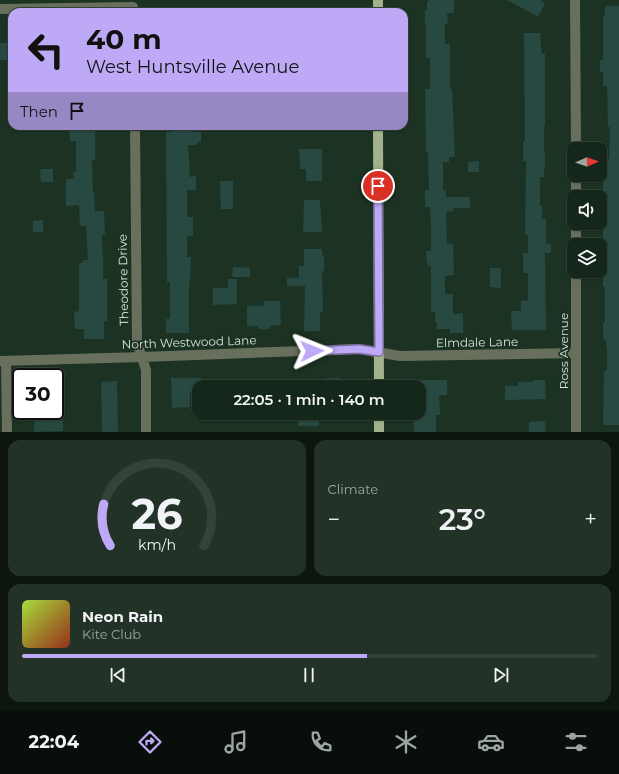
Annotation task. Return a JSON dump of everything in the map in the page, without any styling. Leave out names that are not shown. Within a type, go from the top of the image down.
[{"type":"main road","points":[[378,130],[379,380]]},
{"type":"main road","points":[[379,420],[379,432]]},
{"type":"street","points":[[576,0],[576,142]]},
{"type":"street","points":[[0,9],[18,5],[133,6]]},
{"type":"street","name":"Theodore Drive","points":[[134,130],[137,343],[146,370],[146,432]]},
{"type":"street","name":"Ross Avenue","points":[[576,278],[576,432]]},
{"type":"street","name":"North Westwood Lane","points":[[3,361],[359,349],[379,352]]},
{"type":"street","name":"Elmdale Lane","points":[[379,352],[400,356],[576,353]]},
{"type":"street","points":[[3,361],[7,432]]},
{"type":"building","points":[[454,0],[454,13],[447,13],[448,24],[445,24],[445,44],[450,44],[450,89],[452,89],[455,157],[449,157],[449,162],[443,162],[443,190],[446,190],[446,197],[470,197],[470,208],[453,208],[453,211],[446,212],[447,243],[453,244],[454,275],[445,276],[445,294],[453,294],[453,314],[463,313],[463,333],[450,333],[450,329],[437,329],[435,312],[431,312],[431,266],[428,266],[427,263],[426,251],[431,251],[430,207],[425,207],[425,190],[429,190],[428,152],[426,152],[425,89],[430,89],[430,58],[426,58],[425,10],[427,10],[427,1]]},
{"type":"building","points":[[507,0],[540,0],[545,3],[538,17]]},
{"type":"building","points":[[605,6],[619,6],[619,425],[603,425],[604,371],[607,371],[607,346],[606,340],[603,339],[603,323],[605,323],[605,287],[603,287],[603,278],[607,278],[607,238],[603,238],[603,230],[607,230],[607,190],[603,190],[603,182],[607,182],[607,159],[609,159],[610,127],[608,127],[607,86],[603,86],[603,72],[600,72],[600,60],[603,60],[603,16],[605,16]]},
{"type":"building","points":[[524,33],[540,33],[542,54],[545,54],[545,167],[544,177],[540,177],[540,206],[542,206],[542,219],[546,219],[546,244],[551,244],[551,253],[545,253],[546,330],[512,330],[511,311],[521,311],[521,301],[528,300],[528,273],[523,273],[523,253],[528,253],[528,235],[525,235],[526,161],[523,161],[523,141],[525,141]]},
{"type":"building","points":[[0,43],[8,43],[8,60],[0,60]]},
{"type":"building","points":[[69,130],[95,131],[95,160],[92,160],[93,192],[95,211],[104,211],[105,235],[102,235],[103,279],[107,279],[107,321],[104,321],[104,339],[84,339],[84,329],[75,329],[74,312],[79,311],[79,263],[83,263],[83,260],[88,260],[86,226],[80,226],[79,205],[66,206],[66,179],[74,179],[73,172],[76,172],[76,141],[70,141]]},
{"type":"building","points":[[171,130],[191,130],[191,132],[201,132],[201,142],[197,142],[197,145],[188,145],[190,177],[196,176],[196,190],[187,190],[187,217],[193,217],[193,236],[187,236],[187,257],[191,257],[189,282],[189,333],[166,333],[166,319],[170,319],[170,282],[167,282],[166,132],[171,132]]},
{"type":"building","points":[[299,149],[322,149],[322,181],[306,181],[306,169],[300,169]]},
{"type":"building","points":[[479,161],[479,172],[468,172],[468,162]]},
{"type":"building","points":[[40,169],[53,169],[53,182],[41,182]]},
{"type":"building","points":[[220,181],[233,181],[233,209],[221,209]]},
{"type":"building","points":[[304,200],[320,200],[322,232],[303,232]]},
{"type":"building","points":[[43,220],[43,232],[33,232],[33,221]]},
{"type":"building","points":[[304,249],[322,249],[322,256],[324,256],[324,271],[322,271],[323,313],[320,312],[320,331],[304,331],[305,286],[287,286],[287,278],[299,278],[299,266],[304,266]]},
{"type":"building","points":[[233,267],[250,268],[250,277],[232,277]]},
{"type":"building","points":[[490,268],[501,268],[501,288],[490,287]]},
{"type":"building","points":[[228,279],[237,279],[237,304],[213,305],[213,288],[228,288]]},
{"type":"building","points":[[264,301],[280,301],[281,325],[270,326],[270,329],[258,329],[258,326],[247,326],[247,306],[264,306]]},
{"type":"building","points":[[171,378],[201,378],[201,380],[192,380],[190,407],[172,408]]},
{"type":"building","points":[[326,378],[339,378],[339,380],[326,380]]},
{"type":"building","points":[[426,380],[447,380],[447,395],[439,395],[440,415],[436,415],[436,432],[414,432],[414,420],[426,420]]},
{"type":"building","points":[[533,380],[545,380],[546,399],[505,400],[505,386],[518,386],[518,382],[533,382]]},
{"type":"building","points":[[117,381],[118,432],[102,432],[101,382]]},
{"type":"building","points":[[34,420],[63,420],[63,431],[34,432]]},
{"type":"building","points":[[298,420],[319,420],[319,426],[298,426]]},
{"type":"building","points":[[545,421],[546,432],[529,432],[529,422]]},
{"type":"route","points":[[312,351],[359,349],[379,352],[378,186]]}]
